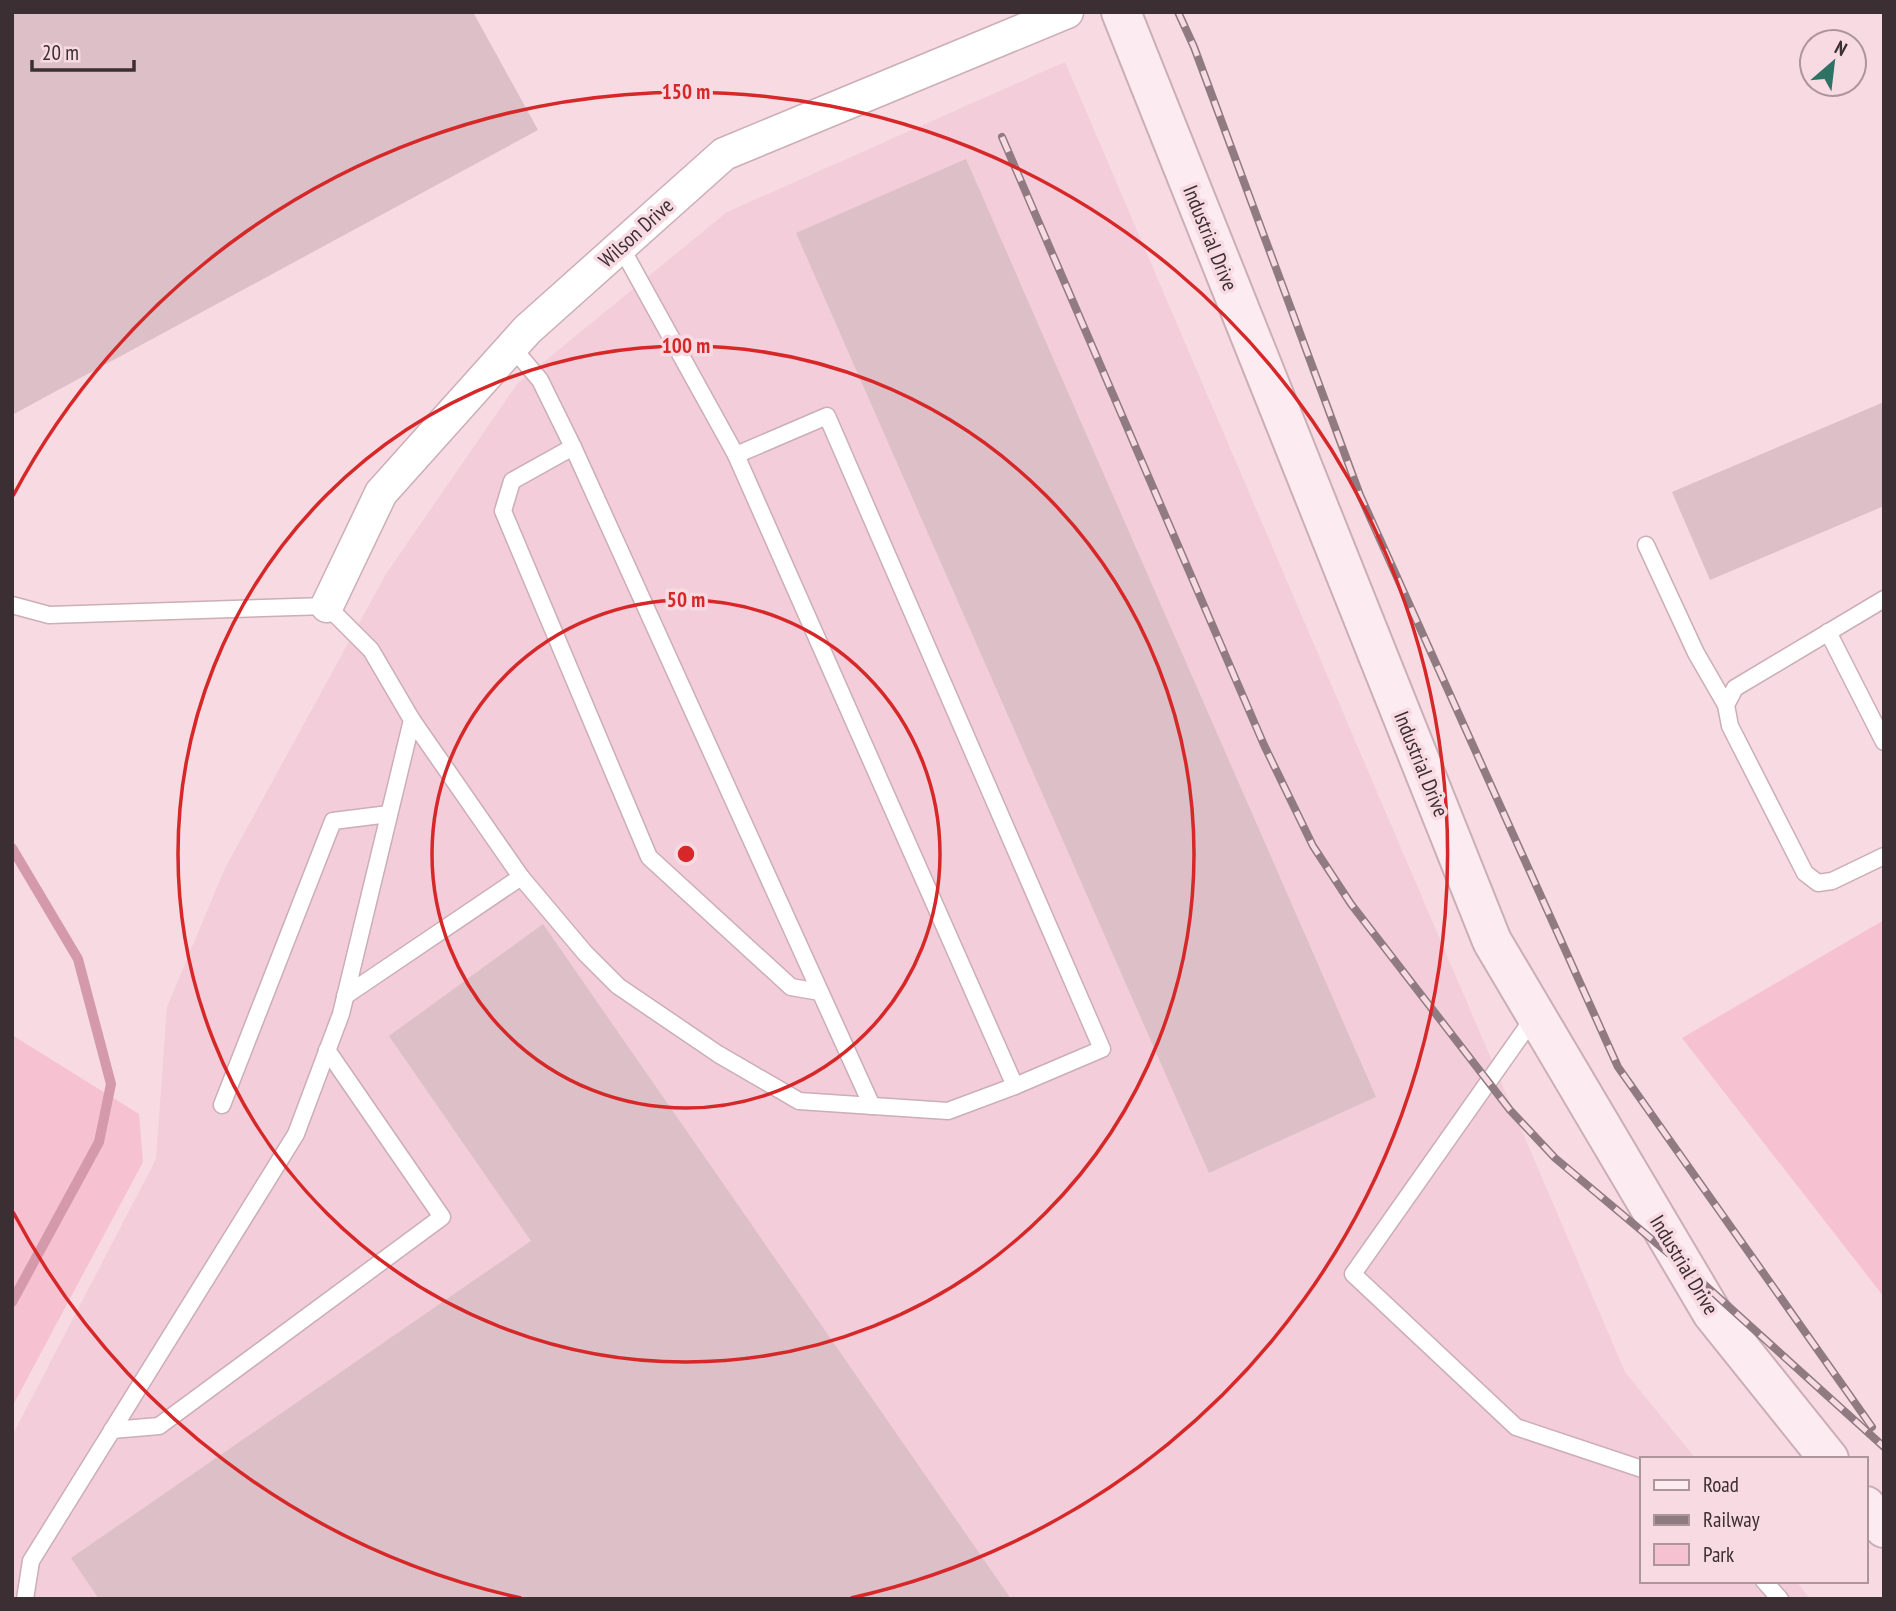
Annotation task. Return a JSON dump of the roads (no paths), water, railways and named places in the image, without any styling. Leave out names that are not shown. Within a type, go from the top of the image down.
[{"type":"main road","name":"Industrial Drive","points":[[1121,12],[1492,941],[1712,1313],[1827,1457]]},
{"type":"main road","points":[[1868,1508],[1884,1528]]},
{"type":"street","name":"Wilson Drive","points":[[327,606],[381,493],[527,330],[724,154],[1067,12]]},
{"type":"lane","points":[[621,247],[736,455],[1015,1086]]},
{"type":"lane","points":[[512,346],[540,380],[573,447],[872,1106]]},
{"type":"lane","points":[[12,605],[49,615],[327,606],[371,650],[412,720],[521,877],[584,953],[618,986],[719,1054],[799,1101],[948,1111],[1102,1049],[827,416],[736,455]]},
{"type":"lane","points":[[573,447],[512,481],[503,511],[649,857],[791,987],[820,992]]},
{"type":"lane","points":[[1646,545],[1696,653],[1726,705],[1730,726],[1805,873],[1818,883],[1832,881],[1884,856]]},
{"type":"lane","points":[[1726,705],[1735,688],[1884,599]]},
{"type":"lane","points":[[1828,632],[1884,742]]},
{"type":"lane","points":[[25,1599],[31,1561],[296,1134],[345,996],[412,720]]},
{"type":"lane","points":[[222,1105],[333,821],[389,814]]},
{"type":"lane","points":[[345,996],[521,877]]},
{"type":"lane","points":[[1536,1015],[1353,1274],[1516,1427],[1640,1468]]},
{"type":"lane","points":[[112,1430],[159,1426],[442,1217],[327,1050]]},
{"type":"lane","points":[[1767,1583],[1780,1599]]},
{"type":"waterway","points":[[12,848],[78,959],[111,1084],[99,1142],[12,1302]]},
{"type":"railway","points":[[1178,12],[1194,47],[1360,495],[1618,1067],[1872,1427]]},
{"type":"railway","points":[[1002,137],[1264,745],[1313,846],[1351,904],[1510,1110],[1555,1158],[1686,1268],[1884,1447]]}]
